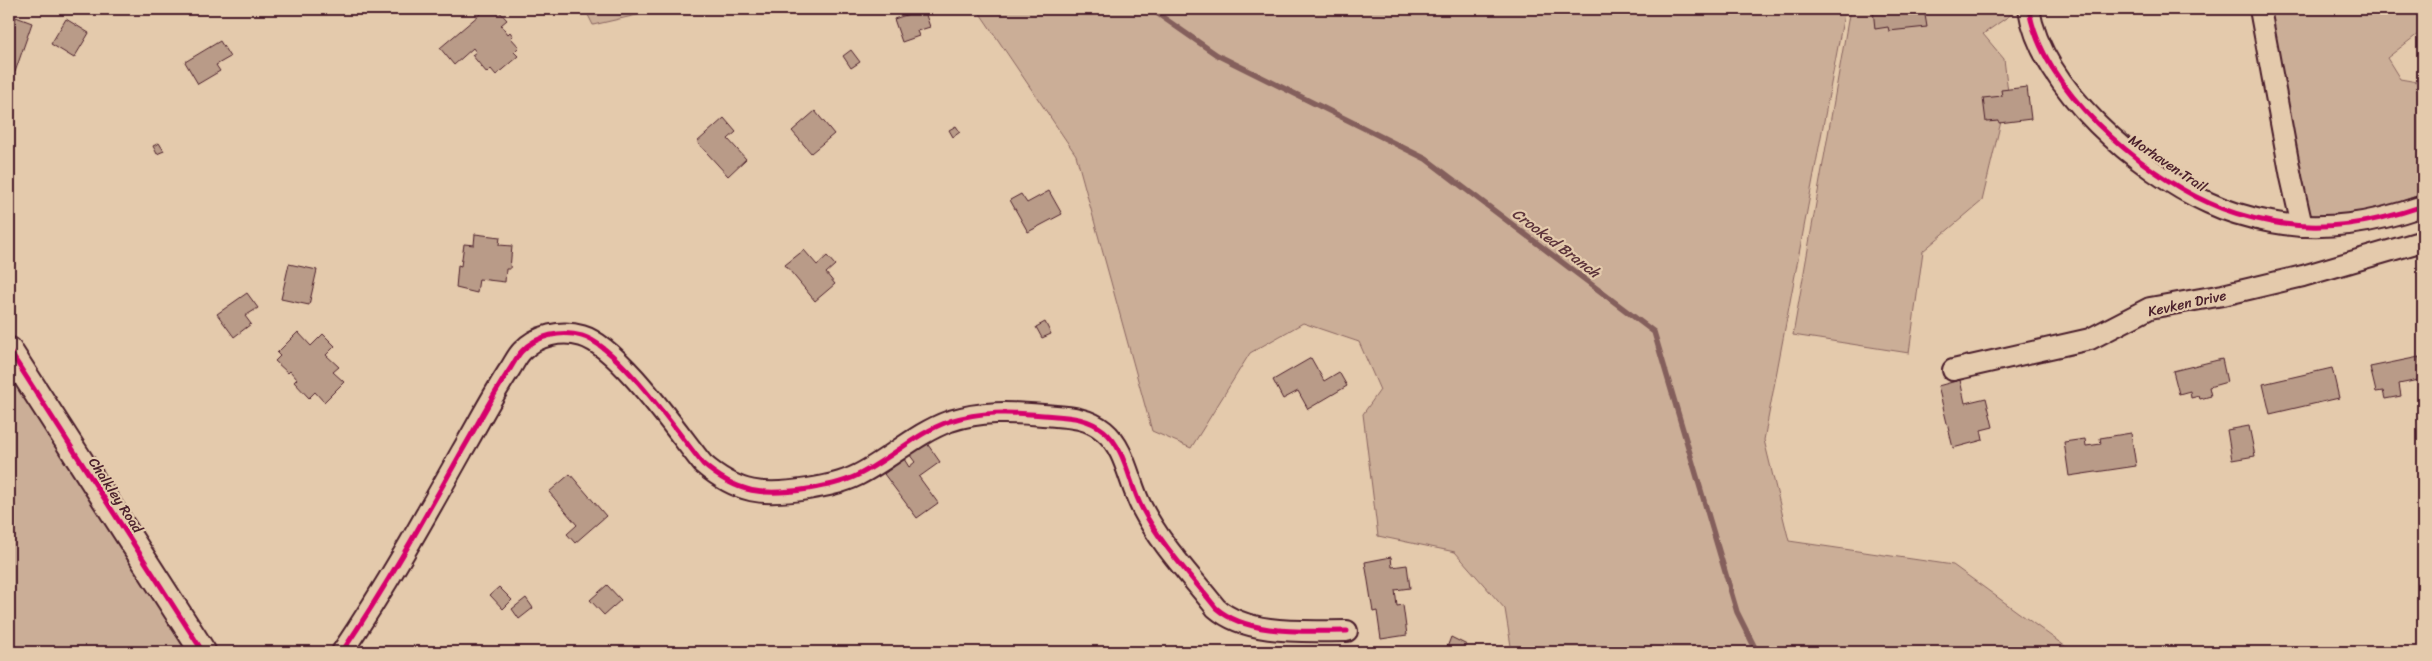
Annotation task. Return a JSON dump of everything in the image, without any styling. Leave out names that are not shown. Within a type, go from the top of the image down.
[{"type":"street","name":"Morhaven Trail","points":[[2029,9],[2042,46],[2058,77],[2080,106],[2135,157],[2178,186],[2209,203],[2271,222],[2302,226],[2334,227],[2389,218],[2423,206]]},
{"type":"street","points":[[2260,9],[2302,226]]},
{"type":"street","name":"Kevken Drive","points":[[1953,370],[2090,339],[2150,308],[2223,295],[2303,276],[2423,241]]},
{"type":"street","points":[[342,652],[406,550],[499,385],[522,351],[543,338],[566,333],[592,340],[624,367],[703,464],[718,477],[739,488],[759,493],[779,494],[834,484],[859,475],[934,428],[975,414],[1003,411],[1084,419],[1106,432],[1116,446],[1141,508],[1155,530],[1216,608],[1227,618],[1238,623],[1261,628],[1347,631]]},
{"type":"street","name":"Chalkley Road","points":[[9,350],[203,652]]},
{"type":"shaded area","points":[[585,9],[663,9],[593,25]]},
{"type":"shaded area","points":[[977,9],[1845,9],[1764,440],[1789,541],[1953,565],[2073,652],[1512,652],[1505,609],[1455,552],[1378,536],[1363,414],[1380,390],[1359,342],[1303,323],[1250,353],[1191,448],[1152,431],[1076,155]]},
{"type":"shaded area","points":[[1850,9],[2019,9],[1983,34],[2004,59],[2008,92],[1982,201],[1923,251],[1909,353],[1793,335]]},
{"type":"shaded area","points":[[2266,9],[2423,9],[2423,30],[2387,58],[2400,79],[2423,83],[2423,194],[2360,215],[2309,215]]},
{"type":"shaded area","points":[[9,364],[193,652],[9,652]]},
{"type":"building","points":[[486,9],[497,9],[507,20],[501,25],[508,34],[510,32],[513,36],[511,38],[519,47],[514,52],[518,56],[496,75],[491,69],[487,73],[472,55],[476,52],[473,48],[454,65],[440,48]]},
{"type":"building","points":[[924,9],[930,27],[917,31],[919,36],[902,42],[894,19]]},
{"type":"building","points":[[1873,9],[1924,9],[1927,27],[1889,31],[1888,27],[1875,29]]},
{"type":"building","points":[[16,17],[32,23],[15,72],[9,70],[9,28],[11,29]]},
{"type":"building","points":[[66,19],[89,33],[74,58],[51,44]]},
{"type":"building","points":[[220,41],[230,57],[216,65],[220,71],[198,84],[185,62]]},
{"type":"building","points":[[851,50],[860,62],[851,68],[843,56]]},
{"type":"building","points":[[2027,87],[2031,119],[1999,123],[1999,121],[1986,122],[1983,98],[2002,96],[2001,90]]},
{"type":"building","points":[[815,111],[834,134],[811,153],[792,131]]},
{"type":"building","points":[[724,118],[736,132],[728,139],[746,159],[728,176],[697,142]]},
{"type":"building","points":[[956,126],[960,132],[953,137],[949,130]]},
{"type":"building","points":[[159,143],[164,151],[157,154],[153,146]]},
{"type":"building","points":[[1049,191],[1062,214],[1028,232],[1010,200],[1021,194],[1027,203]]},
{"type":"building","points":[[475,234],[500,237],[499,245],[512,246],[510,269],[506,269],[505,282],[479,279],[477,293],[456,288],[458,265],[461,266],[464,244],[474,245]]},
{"type":"building","points":[[804,250],[817,265],[827,256],[835,265],[826,273],[835,284],[815,301],[785,265]]},
{"type":"building","points":[[289,264],[317,270],[309,305],[281,299]]},
{"type":"building","points":[[247,293],[258,308],[245,316],[251,324],[234,337],[217,314]]},
{"type":"building","points":[[1045,322],[1051,334],[1042,338],[1036,327]]},
{"type":"building","points":[[298,332],[311,346],[323,334],[335,346],[326,355],[339,367],[333,372],[344,382],[324,402],[315,392],[309,398],[294,382],[297,379],[290,371],[288,373],[275,361],[280,356],[277,353]]},
{"type":"building","points":[[2419,357],[2423,379],[2399,384],[2401,396],[2385,399],[2383,391],[2376,392],[2370,367]]},
{"type":"building","points":[[1311,358],[1324,381],[1339,372],[1347,386],[1308,409],[1298,391],[1283,399],[1273,380]]},
{"type":"building","points":[[2222,359],[2227,382],[2209,387],[2211,396],[2200,399],[2199,396],[2191,398],[2190,391],[2179,394],[2173,371]]},
{"type":"building","points":[[2332,368],[2339,398],[2270,414],[2263,384]]},
{"type":"building","points":[[1960,380],[1965,403],[1986,398],[1993,427],[1981,430],[1983,440],[1953,448],[1938,386]]},
{"type":"building","points":[[2249,426],[2255,456],[2232,460],[2227,430]]},
{"type":"building","points":[[2131,433],[2136,466],[2069,476],[2064,442],[2085,439],[2086,446],[2101,444],[2100,438]]},
{"type":"building","points":[[926,442],[940,462],[919,477],[938,503],[917,518],[884,474],[904,459],[909,467],[915,462],[909,454]]},
{"type":"building","points":[[570,474],[606,516],[575,543],[567,534],[577,525],[549,492]]},
{"type":"building","points":[[1391,557],[1392,567],[1407,565],[1410,588],[1395,590],[1397,606],[1403,605],[1407,635],[1381,639],[1377,611],[1373,612],[1365,562]]},
{"type":"building","points":[[607,585],[621,600],[604,615],[590,600]]},
{"type":"building","points":[[499,587],[512,600],[503,609],[490,595]]},
{"type":"building","points":[[526,598],[533,608],[519,619],[512,609]]},
{"type":"building","points":[[1451,637],[1467,645],[1463,652],[1446,650]]},
{"type":"waterway","name":"Crooked Branch","points":[[1151,9],[1217,55],[1426,159],[1654,332],[1737,612],[1757,652]]},
{"type":"cycle path","points":[[2029,9],[2037,39],[2052,68],[2073,97],[2098,124],[2153,171],[2209,203],[2255,219],[2310,226],[2329,226],[2367,221],[2423,206]]},
{"type":"cycle path","points":[[342,652],[404,553],[491,400],[519,355],[535,341],[558,334],[574,334],[597,343],[613,356],[647,392],[703,464],[728,482],[740,487],[764,492],[821,487],[846,480],[870,469],[926,432],[950,421],[973,415],[1019,413],[1067,417],[1090,422],[1111,438],[1122,457],[1142,508],[1158,535],[1216,608],[1229,617],[1261,628],[1296,631],[1347,631]]},
{"type":"cycle path","points":[[9,350],[203,652]]}]
